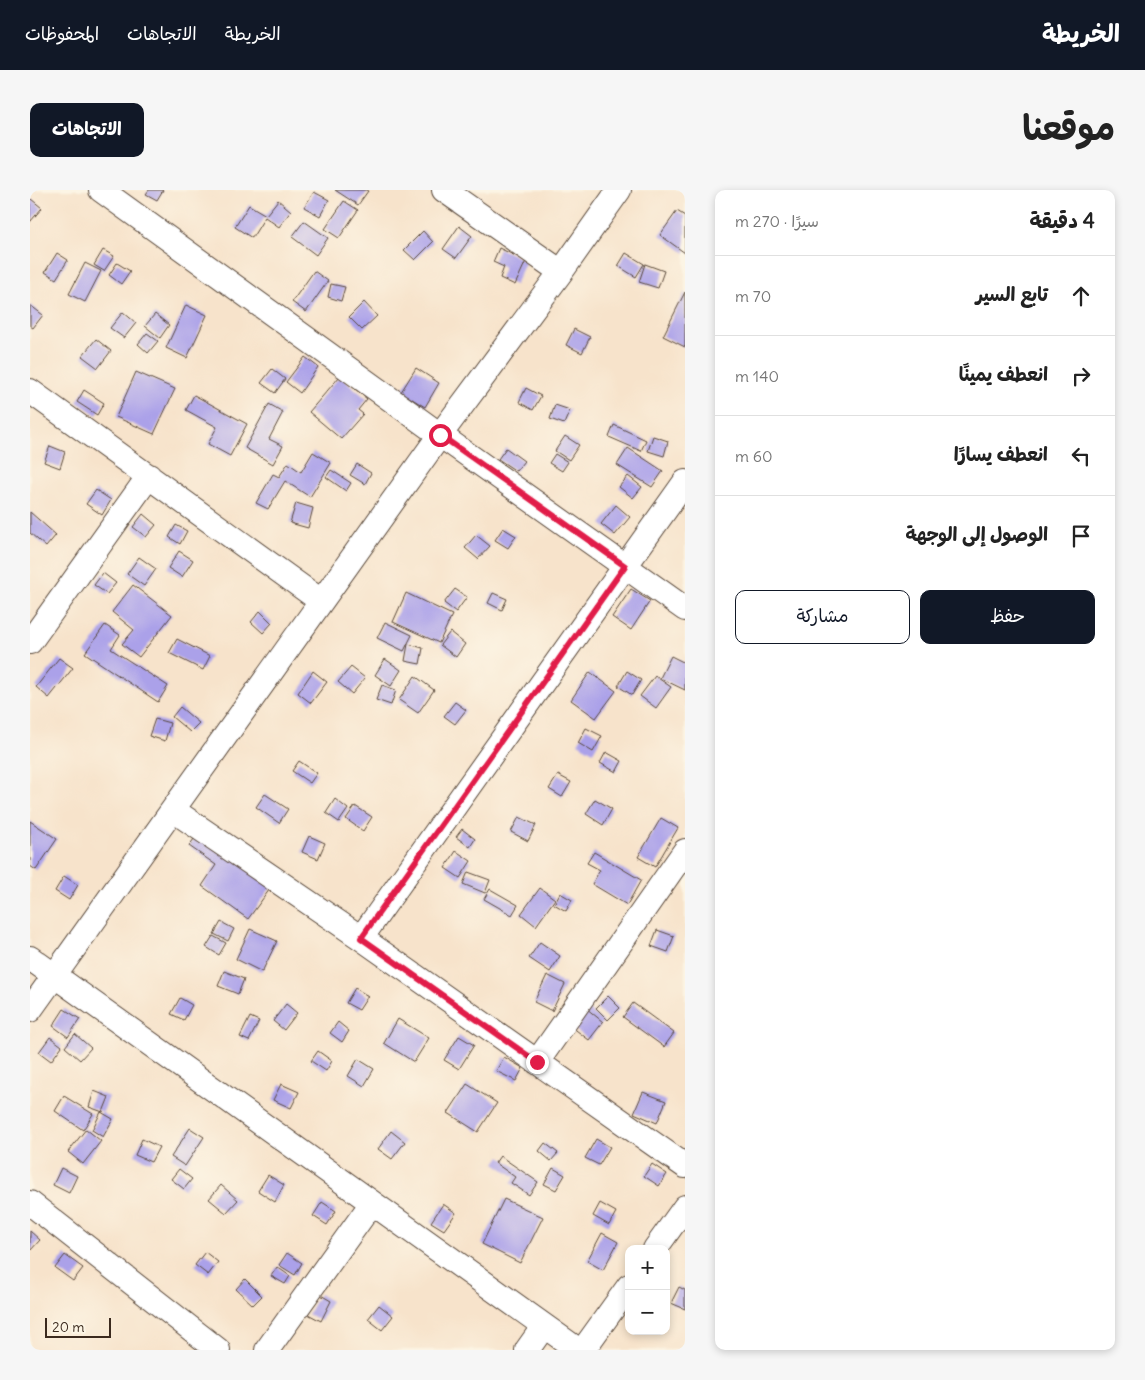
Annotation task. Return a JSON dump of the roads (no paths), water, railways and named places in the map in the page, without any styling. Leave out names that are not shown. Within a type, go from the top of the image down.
[{"type":"street","points":[[101,190],[685,609]]},
{"type":"street","points":[[444,190],[561,272]]},
{"type":"street","points":[[30,1010],[440,435],[561,272],[619,190]]},
{"type":"street","points":[[30,391],[321,601]]},
{"type":"street","points":[[30,642],[149,476]]},
{"type":"street","points":[[361,938],[685,482]]},
{"type":"street","points":[[173,810],[361,938],[685,1166]]},
{"type":"street","points":[[537,1062],[685,851]]},
{"type":"street","points":[[30,958],[578,1350]]},
{"type":"street","points":[[30,1203],[218,1350]]},
{"type":"street","points":[[267,1350],[372,1203]]},
{"type":"street","points":[[658,1245],[685,1207]]},
{"type":"street","points":[[583,1350],[626,1290]]},
{"type":"street","points":[[527,1350],[544,1326]]}]
